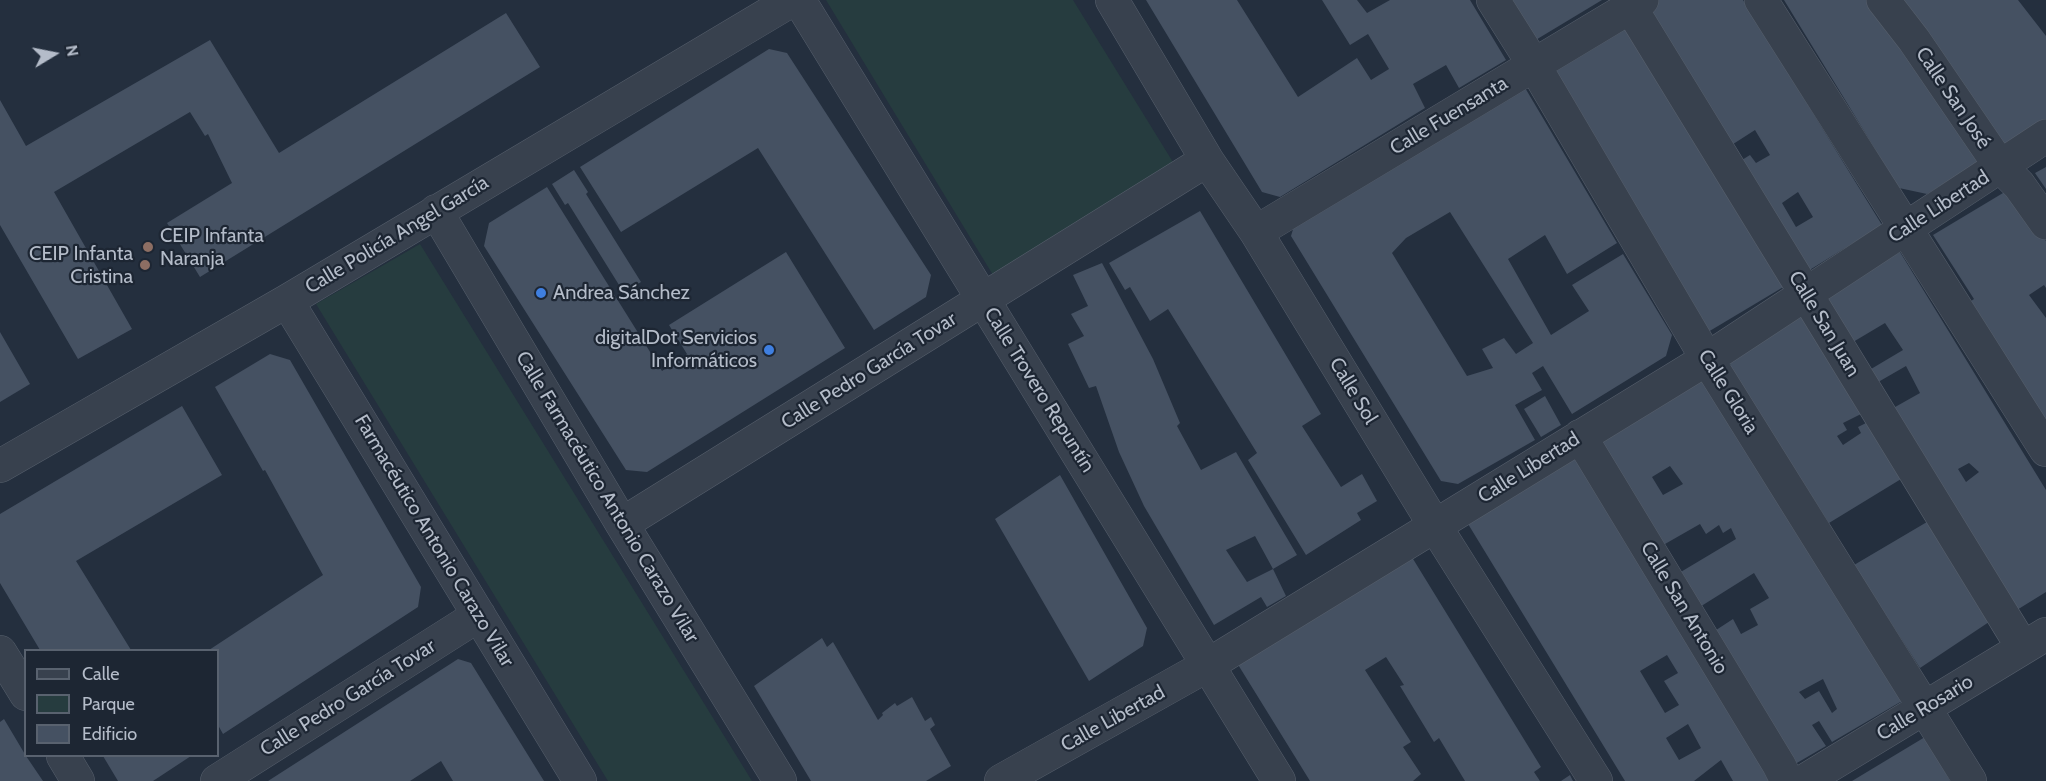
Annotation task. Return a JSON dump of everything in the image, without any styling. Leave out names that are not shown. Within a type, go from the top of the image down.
[{"type":"street","name":"Calle Policía Angel García","points":[[0,466],[287,301],[792,0]]},
{"type":"street","name":"Calle Trovero Repuntín","points":[[799,0],[1279,781]]},
{"type":"street","name":"Calle Sol","points":[[1112,0],[1207,160],[1256,232],[1435,525],[1596,781]]},
{"type":"street","name":"Calle Gloria","points":[[1493,0],[1534,65],[1707,359],[1970,781]]},
{"type":"street","points":[[1761,0],[2046,450]]},
{"type":"street","name":"Calle San José","points":[[1883,0],[1914,40],[2000,166],[2019,185],[2046,223]]},
{"type":"street","name":"Calle Fuensanta","points":[[1256,232],[1534,65],[1633,2]]},
{"type":"street","name":"Calle San Juan","points":[[1633,2],[1806,294],[2034,641]]},
{"type":"street","name":"Calle Libertad","points":[[1001,781],[1208,665],[1707,359],[2046,136]]},
{"type":"street","name":"Calle Pedro García Tovar","points":[[622,524],[1207,160]]},
{"type":"street","name":"Calle Farmacéutico Antonio Carazo Vilar","points":[[436,211],[622,524],[780,781]]},
{"type":"street","name":"Farmacéutico Antonio Carazo Vilar","points":[[287,301],[580,781]]},
{"type":"street","name":"Calle San Antonio","points":[[1580,436],[1787,781]]},
{"type":"street","name":"Calle Pedro García Tovar","points":[[217,781],[479,615]]},
{"type":"street","name":"Calle Rosario","points":[[1804,781],[2034,641]]},
{"type":"street","points":[[0,652],[24,691]]},
{"type":"street","points":[[64,757],[78,781]]},
{"type":"green space","points":[[826,0],[1073,0],[1176,167],[996,280]]},
{"type":"green space","points":[[420,244],[752,781],[608,781],[316,304]]},
{"type":"building","points":[[1146,0],[1237,0],[1298,97],[1357,58],[1371,80],[1389,69],[1368,34],[1350,45],[1322,0],[1357,0],[1367,13],[1390,0],[1470,0],[1506,60],[1459,88],[1446,65],[1413,84],[1425,108],[1280,197],[1262,192]]},
{"type":"building","points":[[1510,0],[1602,0],[1534,41]]},
{"type":"building","points":[[1655,0],[1743,0],[1882,225],[1808,271],[1737,163],[1750,155],[1756,163],[1770,155],[1755,130],[1727,148],[1642,8]],"holes":[[[1798,192],[1813,217],[1796,227],[1782,203]]]},
{"type":"building","points":[[1784,0],[1874,0],[1985,158],[1927,194],[1899,188]]},
{"type":"building","points":[[1897,0],[2018,0],[2046,36],[2046,121],[2001,149]]},
{"type":"building","points":[[506,13],[540,67],[200,277],[167,223],[232,183],[208,134],[205,136],[190,112],[54,192],[132,329],[78,359],[0,225],[0,100],[26,146],[210,40],[279,153]]},
{"type":"building","points":[[1632,26],[1790,283],[1708,332],[1546,64]]},
{"type":"building","points":[[769,49],[787,53],[931,275],[926,297],[874,330],[758,148],[621,232],[580,167]]},
{"type":"building","points":[[1521,81],[1617,243],[1567,274],[1545,235],[1508,259],[1551,335],[1589,311],[1572,285],[1623,254],[1672,335],[1666,356],[1572,414],[1543,366],[1532,373],[1542,390],[1515,405],[1535,440],[1458,484],[1441,481],[1291,236],[1297,216]],"holes":[[[1450,212],[1533,343],[1516,354],[1504,338],[1482,349],[1493,368],[1467,376],[1392,253],[1406,238]]]},
{"type":"building","points":[[2046,167],[2046,189],[2035,173]]},
{"type":"building","points":[[574,170],[588,192],[586,194],[641,282],[624,293],[568,203],[565,205],[552,184]]},
{"type":"building","points":[[547,187],[662,371],[687,354],[669,325],[786,252],[845,348],[647,472],[626,470],[484,246],[489,223]]},
{"type":"building","points":[[2008,190],[2046,241],[2046,288],[2044,285],[2029,295],[2046,318],[2046,421],[1971,301],[1974,299],[1933,235]]},
{"type":"building","points":[[1200,211],[1321,414],[1302,426],[1341,487],[1362,474],[1377,501],[1357,513],[1361,520],[1306,555],[1248,460],[1257,453],[1168,309],[1150,321],[1130,287],[1125,290],[1109,263]]},
{"type":"building","points":[[1900,252],[2046,490],[2046,592],[2012,613],[1888,411],[1920,393],[1906,366],[1873,385],[1866,372],[1903,350],[1885,323],[1848,345],[1821,300]],"holes":[[[1969,463],[1979,472],[1966,482],[1958,469]]]},
{"type":"building","points":[[1102,263],[1153,359],[1180,423],[1177,426],[1201,470],[1236,452],[1297,555],[1273,569],[1286,596],[1267,607],[1261,597],[1214,625],[1144,506],[1119,452],[1096,386],[1089,388],[1068,344],[1084,336],[1071,314],[1088,306],[1073,275]],"holes":[[[1255,536],[1273,569],[1247,582],[1226,550]]]},
{"type":"building","points":[[1806,309],[1867,411],[1843,423],[1847,430],[1837,436],[1843,445],[1861,433],[1858,427],[1872,420],[1906,476],[1829,523],[1730,367],[1733,352]]},
{"type":"building","points":[[0,332],[30,384],[0,402]]},
{"type":"building","points":[[270,354],[290,360],[421,587],[418,607],[223,734],[219,727],[219,649],[211,649],[323,575],[265,470],[263,471],[215,387]]},
{"type":"building","points":[[1699,376],[1902,701],[1832,742],[1819,721],[1812,725],[1826,746],[1790,767],[1710,634],[1733,619],[1741,634],[1758,625],[1750,609],[1769,598],[1754,573],[1695,610],[1674,576],[1736,539],[1731,528],[1723,533],[1719,525],[1706,534],[1700,524],[1658,548],[1592,439]],"holes":[[[1670,466],[1683,484],[1663,495],[1652,477]],[[1823,679],[1837,709],[1832,713],[1819,691],[1805,699],[1799,692]]]},
{"type":"building","points":[[1545,396],[1561,425],[1541,437],[1524,409]]},
{"type":"building","points":[[182,406],[222,475],[76,561],[130,649],[39,649],[0,583],[0,514]]},
{"type":"building","points":[[1578,451],[1774,778],[1769,781],[1733,781],[1721,760],[1694,781],[1625,781],[1465,519]],"holes":[[[1667,655],[1678,673],[1664,681],[1679,705],[1665,713],[1640,671]],[[1688,724],[1701,748],[1679,760],[1666,738]]]},
{"type":"building","points":[[1060,475],[1147,628],[1143,646],[1089,681],[995,519]]},
{"type":"building","points":[[1932,519],[1992,620],[1920,668],[1854,565]]},
{"type":"building","points":[[1410,554],[1541,767],[1534,772],[1540,781],[1465,781],[1439,738],[1434,742],[1400,686],[1404,685],[1386,657],[1365,670],[1411,742],[1403,747],[1421,774],[1413,781],[1310,781],[1237,663]]},
{"type":"building","points":[[822,638],[827,647],[833,642],[878,720],[883,715],[882,713],[895,703],[897,706],[912,697],[925,721],[931,717],[935,725],[930,729],[951,766],[926,781],[811,781],[754,686]]},
{"type":"building","points":[[458,659],[471,663],[544,781],[453,781],[441,761],[410,781],[268,781]]},
{"type":"building","points":[[4,719],[24,753],[24,757],[27,757],[43,781],[0,781],[0,722]]},
{"type":"building","points":[[1925,737],[1950,781],[1852,781]]},
{"type":"building","points":[[104,757],[189,757],[153,781],[118,781]]},
{"type":"building","points":[[1570,775],[1573,781],[1561,781]]},
{"type":"place","name":"CEIP Infanta Naranja","points":[[148,247]]},
{"type":"place","name":"CEIP Infanta Cristina","points":[[145,265]]},
{"type":"place","name":"Andrea Sánchez","points":[[541,293]]},
{"type":"place","name":"digitalDot Servicios Informáticos","points":[[769,350]]}]
